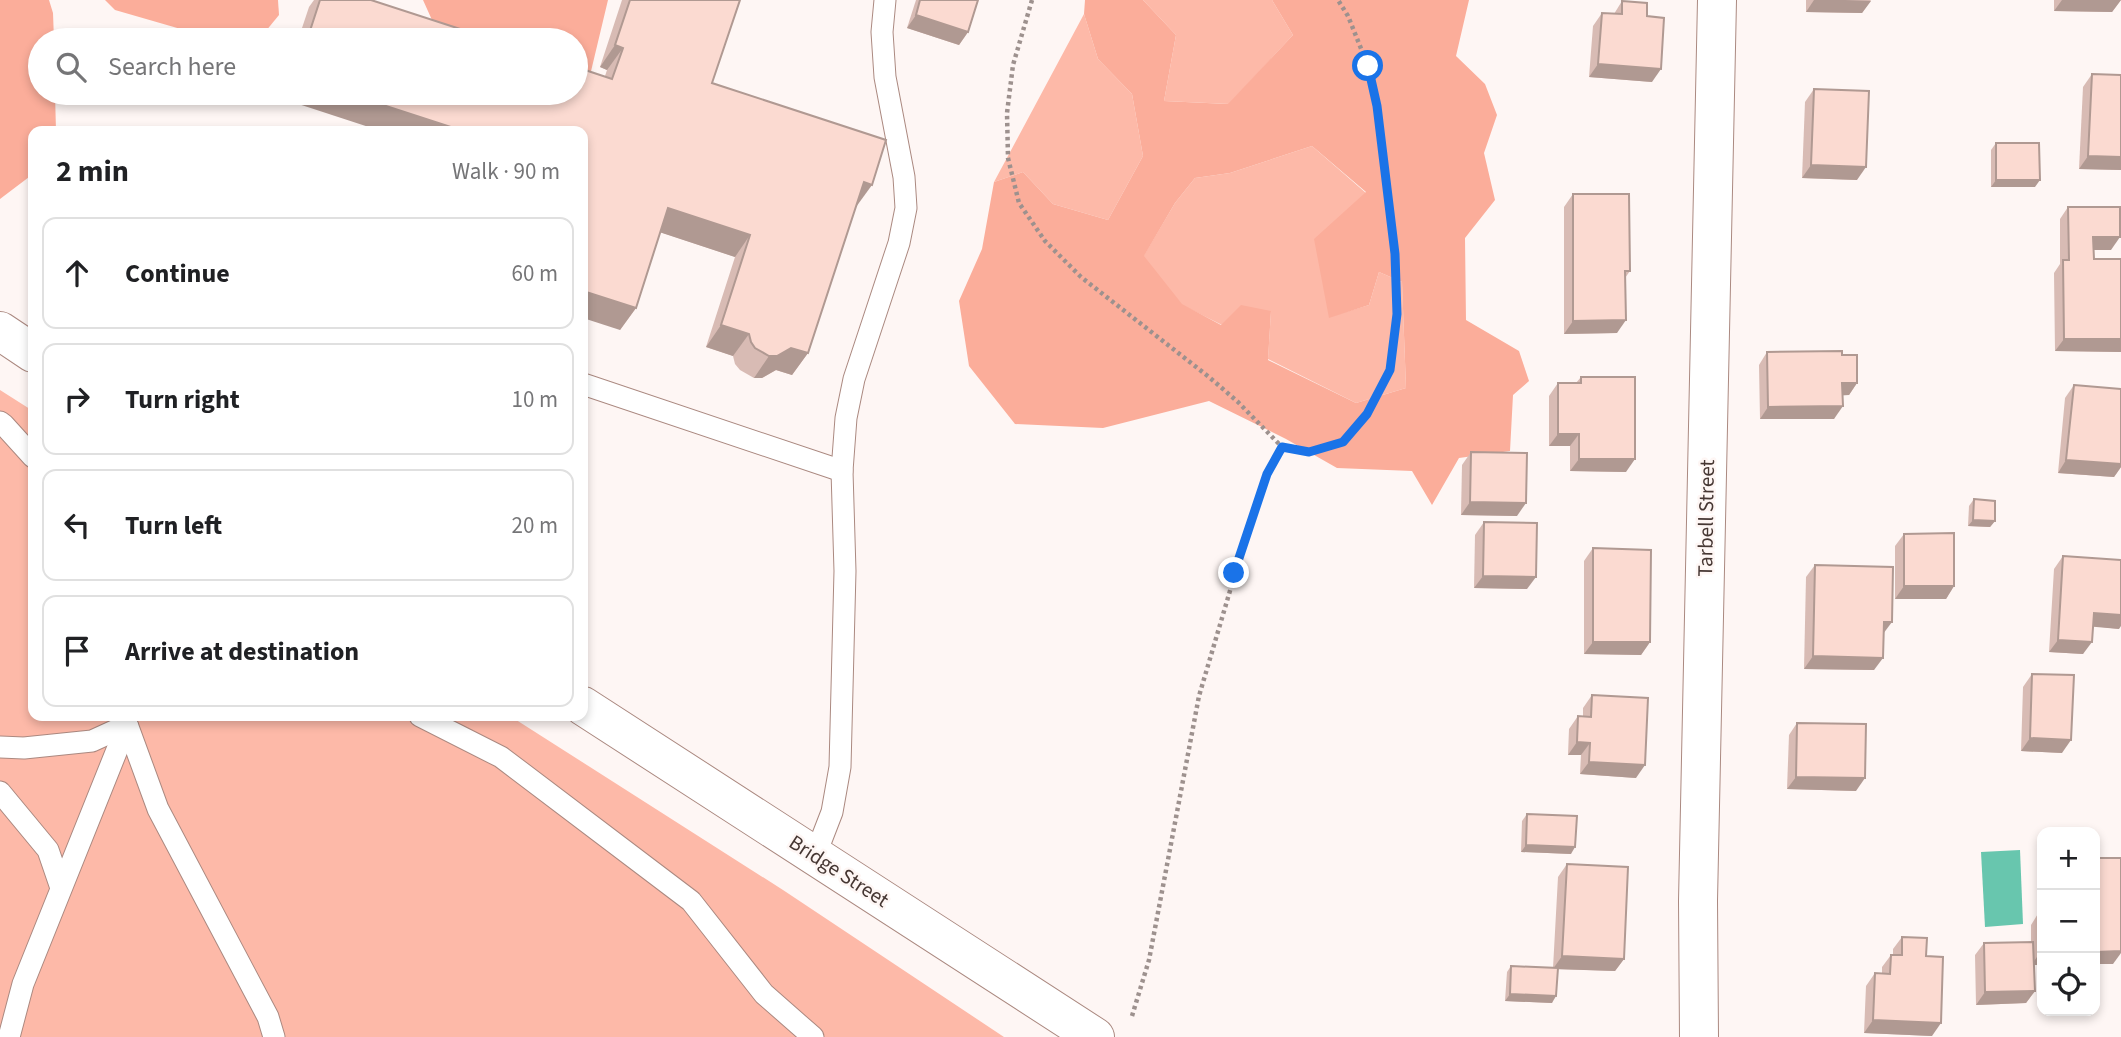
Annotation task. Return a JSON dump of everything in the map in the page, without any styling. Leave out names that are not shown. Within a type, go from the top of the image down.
[{"type":"street","name":"Tarbell Street","points":[[1699,1037],[1698,901],[1717,0]]},
{"type":"street","name":"Bridge Street","points":[[588,709],[815,856],[1112,1031]]},
{"type":"lane","points":[[815,856],[832,812],[840,767],[845,571],[842,471],[846,418],[854,379],[899,243],[906,208],[904,177],[885,77],[882,32],[885,0]]},
{"type":"lane","points":[[588,386],[842,471]]},
{"type":"lane","points":[[0,422],[28,451]]},
{"type":"lane","points":[[0,747],[24,748],[92,741],[123,721]]},
{"type":"lane","points":[[9,1037],[23,984],[125,721]]},
{"type":"lane","points":[[125,721],[158,809],[268,1017],[274,1037]]},
{"type":"lane","points":[[430,721],[501,757],[691,901],[764,994],[813,1037]]},
{"type":"lane","points":[[0,792],[48,850],[61,888]]},
{"type":"path","points":[[1032,0],[1013,65],[1007,113],[1008,158],[1019,203],[1045,241],[1082,277],[1209,377],[1282,447],[1309,452],[1343,442],[1367,414],[1390,370],[1397,314],[1395,254],[1377,106],[1368,66],[1348,16],[1338,0]]},
{"type":"path","points":[[1112,1031],[1149,960],[1199,696],[1255,506],[1267,474],[1282,447]]},
{"type":"shaded area","points":[[0,0],[49,0],[54,28],[28,28],[28,105],[55,105],[56,126],[28,126],[28,178],[0,199]]},
{"type":"shaded area","points":[[105,0],[278,0],[279,15],[268,28],[177,28],[115,10]]},
{"type":"shaded area","points":[[423,0],[608,0],[588,84],[588,28],[436,28]]},
{"type":"shaded area","points":[[1085,0],[1143,0],[1176,35],[1164,101],[1228,104],[1293,35],[1272,0],[1469,0],[1456,56],[1485,84],[1497,115],[1484,153],[1495,200],[1465,238],[1466,320],[1519,351],[1529,381],[1513,395],[1510,451],[1459,458],[1432,505],[1412,471],[1337,468],[1209,401],[1103,428],[1015,424],[969,366],[959,301],[982,249],[994,182],[1023,172],[1053,204],[1108,220],[1143,156],[1132,94],[1098,59],[1084,14]],"holes":[[[1312,146],[1366,192],[1314,239],[1329,318],[1369,305],[1379,272],[1402,282],[1406,388],[1356,403],[1268,360],[1271,311],[1241,305],[1221,325],[1182,304],[1144,256],[1175,203],[1195,178],[1230,173]]]},
{"type":"shaded area","points":[[1143,0],[1272,0],[1293,35],[1229,104],[1164,101],[1176,35]]},
{"type":"shaded area","points":[[1084,14],[1098,59],[1132,94],[1143,156],[1108,220],[1053,204],[1023,172],[994,182]]},
{"type":"shaded area","points":[[1312,146],[1366,193],[1329,317],[1369,305],[1379,272],[1402,282],[1406,388],[1356,403],[1268,359],[1271,311],[1222,325],[1182,305],[1143,257],[1175,203],[1195,178],[1230,173]]},
{"type":"shaded area","points":[[0,390],[28,408],[28,721],[518,721],[783,890],[1004,1037],[0,1037]]},
{"type":"shaded area","points":[[2020,850],[2023,924],[1985,927],[1981,852]]},
{"type":"building","points":[[320,0],[371,0],[457,28],[311,28]]},
{"type":"building","points":[[630,0],[740,0],[712,83],[886,140],[872,185],[864,182],[808,353],[791,348],[777,356],[769,356],[755,348],[749,334],[721,325],[750,235],[668,208],[636,308],[588,293],[588,126],[448,126],[383,105],[588,105],[588,71],[612,79],[623,48],[615,45]]},
{"type":"building","points":[[920,0],[978,0],[968,32],[916,15]]},
{"type":"building","points":[[1622,1],[1647,3],[1647,16],[1664,18],[1661,69],[1598,64],[1602,13],[1622,14]]},
{"type":"building","points":[[2092,74],[2121,75],[2121,157],[2088,156]]},
{"type":"building","points":[[1814,89],[1869,91],[1866,167],[1811,165]]},
{"type":"building","points":[[1996,143],[2039,143],[2040,180],[1996,180]]},
{"type":"building","points":[[1573,194],[1629,194],[1630,271],[1625,271],[1626,320],[1573,321]]},
{"type":"building","points":[[2068,207],[2120,207],[2120,237],[2093,237],[2094,259],[2121,259],[2121,339],[2064,339],[2063,260],[2069,260]]},
{"type":"building","points":[[1842,351],[1842,355],[1857,355],[1857,383],[1842,383],[1843,406],[1768,407],[1767,352]]},
{"type":"building","points":[[1581,377],[1635,377],[1635,459],[1579,459],[1579,434],[1558,434],[1558,383],[1581,383]]},
{"type":"building","points":[[2074,385],[2121,389],[2121,464],[2066,460]]},
{"type":"building","points":[[1471,452],[1527,453],[1526,503],[1470,502]]},
{"type":"building","points":[[1974,499],[1995,501],[1995,521],[1973,520]]},
{"type":"building","points":[[1484,522],[1537,523],[1536,577],[1483,576]]},
{"type":"building","points":[[1954,533],[1954,586],[1904,586],[1904,534]]},
{"type":"building","points":[[1593,548],[1651,550],[1650,642],[1593,642]]},
{"type":"building","points":[[2063,556],[2121,560],[2121,615],[2094,613],[2092,642],[2058,640]]},
{"type":"building","points":[[1815,565],[1893,567],[1892,622],[1884,622],[1883,658],[1813,656]]},
{"type":"building","points":[[2032,674],[2074,675],[2071,740],[2030,738]]},
{"type":"building","points":[[1592,695],[1648,698],[1645,765],[1589,762],[1590,743],[1577,742],[1578,716],[1591,717]]},
{"type":"building","points":[[1797,723],[1866,724],[1865,778],[1796,777]]},
{"type":"building","points":[[1527,814],[1577,816],[1575,847],[1526,845]]},
{"type":"building","points":[[2100,858],[2121,858],[2121,951],[2100,952]]},
{"type":"building","points":[[1567,864],[1628,867],[1624,959],[1562,956]]},
{"type":"building","points":[[1902,937],[1927,938],[1926,956],[1943,957],[1941,1023],[1873,1020],[1875,973],[1890,974],[1891,955],[1902,955]]},
{"type":"building","points":[[2033,942],[2035,991],[1985,992],[1984,943]]},
{"type":"building","points":[[1511,966],[1558,968],[1556,996],[1510,994]]},
{"type":"route","points":[[1234,573],[1267,474],[1282,447],[1309,452],[1343,442],[1367,414],[1390,370],[1397,314],[1395,254],[1377,106],[1368,66]]}]
